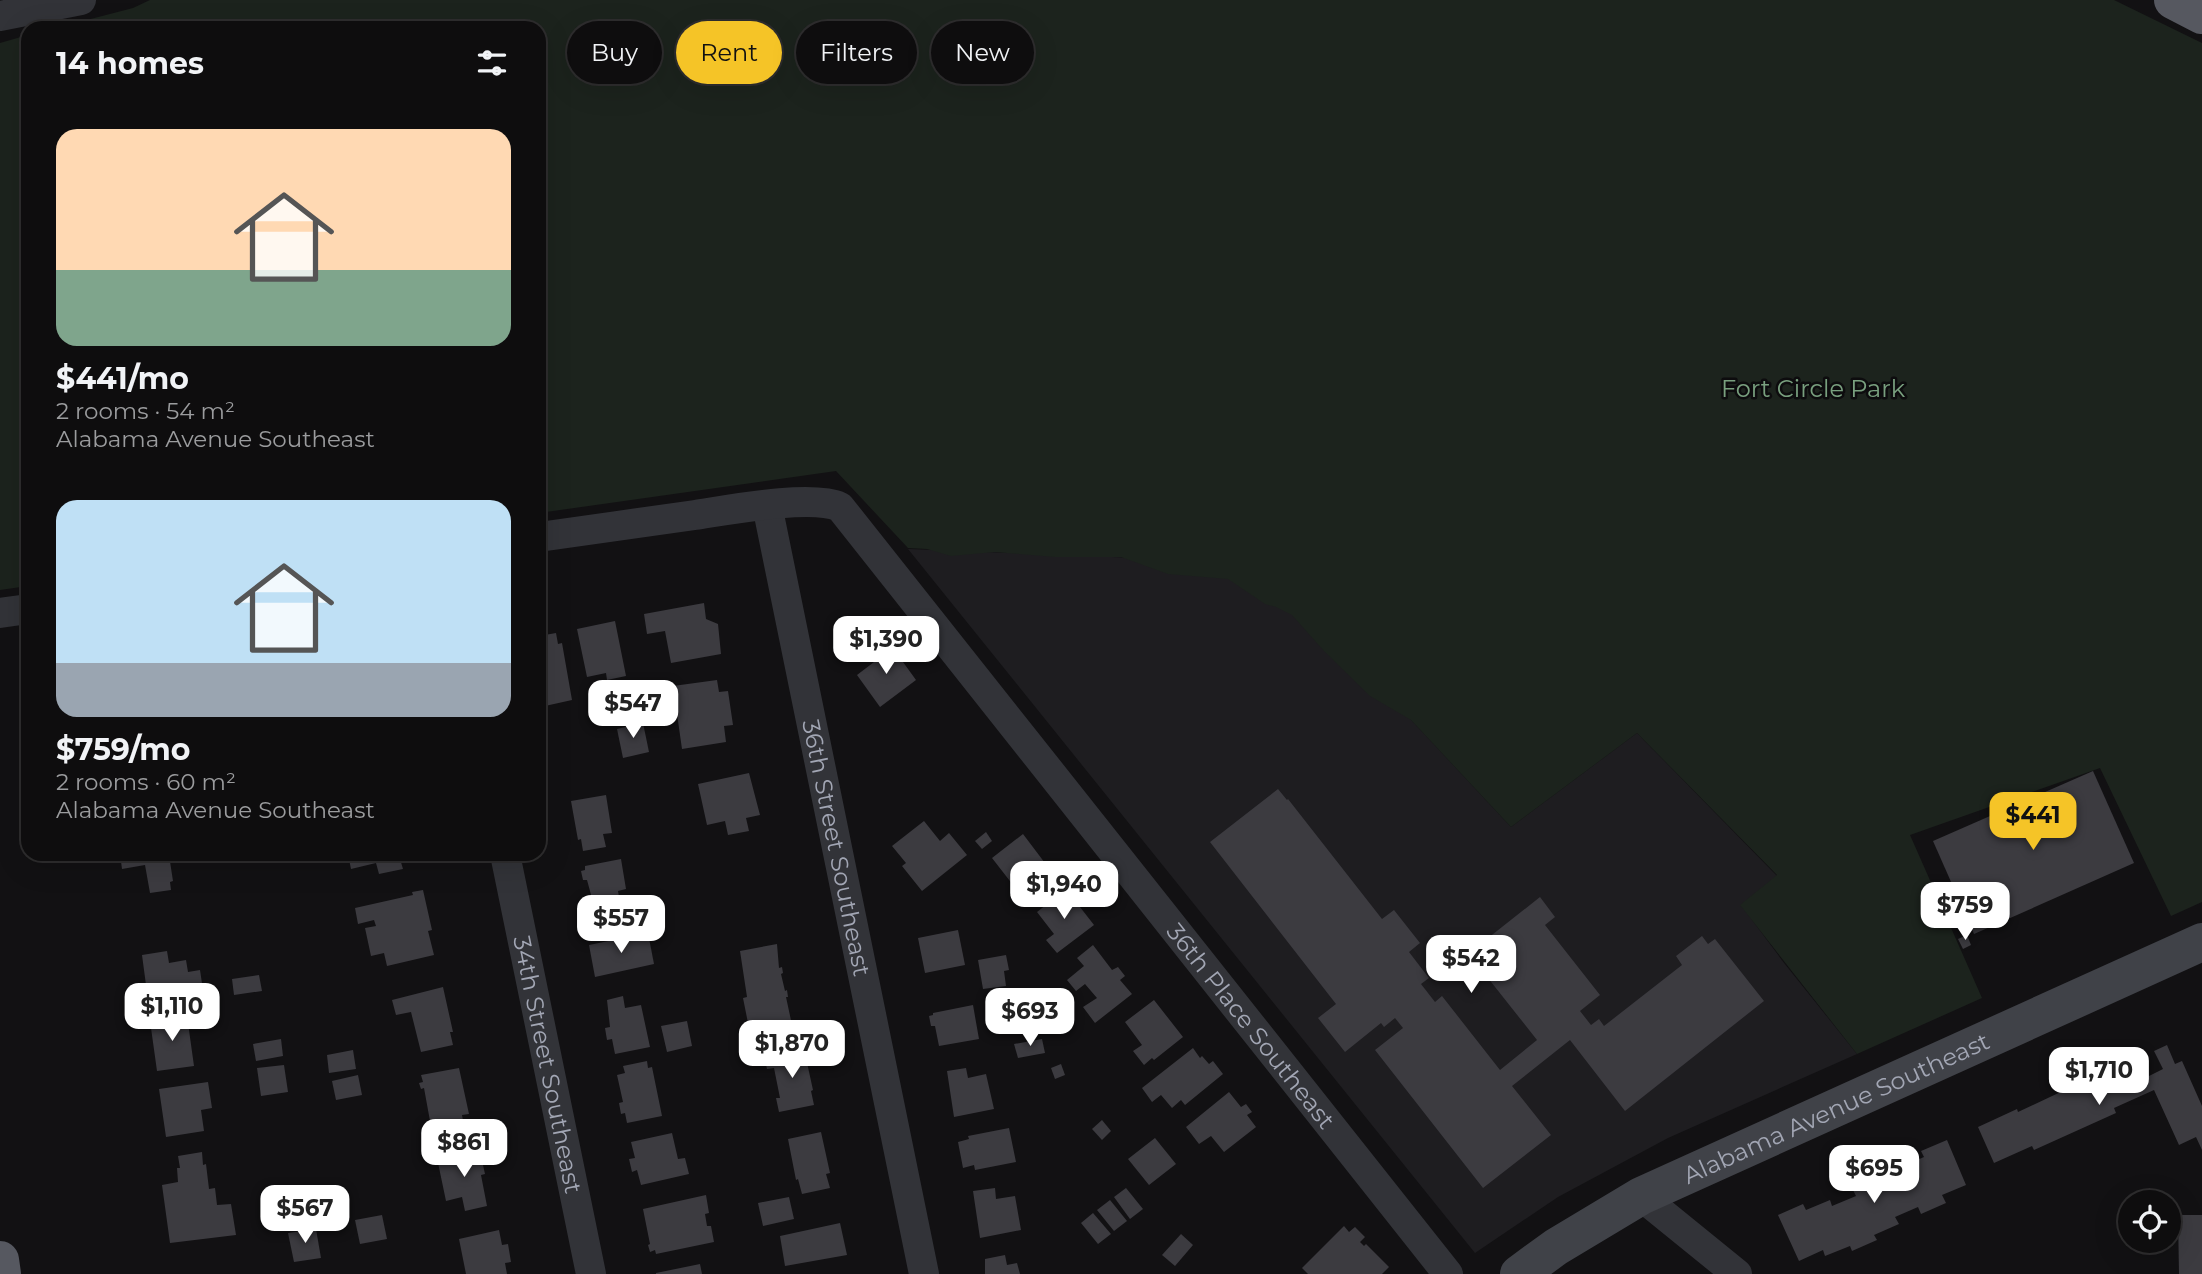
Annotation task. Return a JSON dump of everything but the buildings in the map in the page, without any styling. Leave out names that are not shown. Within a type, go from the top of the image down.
[{"type":"highway","points":[[2173,0],[2202,15]]},
{"type":"highway","points":[[0,1260],[2,1274]]},
{"type":"main road","name":"Alabama Avenue Southeast","points":[[1519,1274],[1556,1247],[1642,1196],[2202,942]]},
{"type":"street","points":[[0,16],[81,0]]},
{"type":"street","name":"36th Place Southeast","points":[[546,536],[767,505],[820,501],[840,507],[1448,1274]]},
{"type":"street","name":"36th Street Southeast","points":[[767,505],[924,1274]]},
{"type":"street","points":[[0,613],[21,610]]},
{"type":"street","name":"34th Street Southeast","points":[[506,861],[591,1274]]},
{"type":"street","points":[[1642,1196],[1737,1274]]},
{"type":"shaded area","points":[[908,549],[1265,563],[1511,827],[1637,733],[1777,876],[1741,905],[1857,1054],[1668,1138],[1558,1197],[1475,1253]]},
{"type":"green space","name":"Fort Circle Park","points":[[150,0],[2114,0],[2202,43],[2202,902],[2171,916],[2100,768],[1910,835],[1982,998],[1857,1054],[1740,905],[1777,875],[1637,733],[1511,827],[1411,720],[1370,696],[1292,615],[1265,604],[1228,579],[1168,574],[1121,557],[1055,557],[995,552],[951,556],[927,549],[908,548],[836,471],[546,512],[546,21],[83,21],[133,8]]},
{"type":"green space","points":[[21,37],[21,587],[0,590],[0,43]]}]
